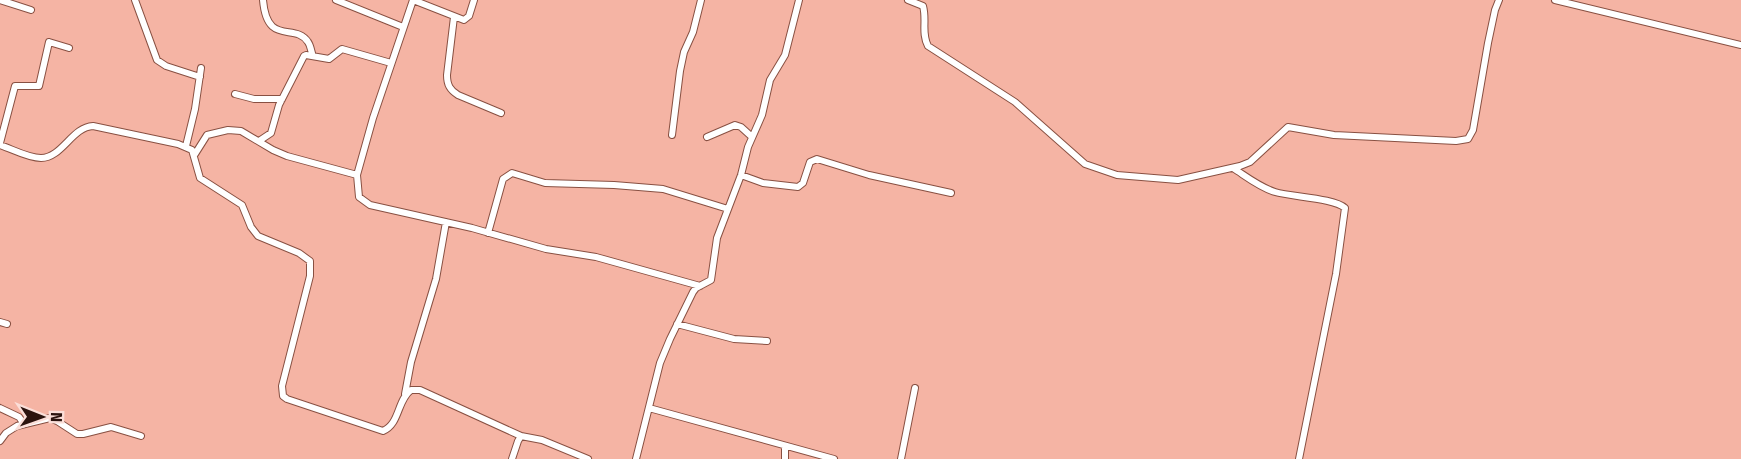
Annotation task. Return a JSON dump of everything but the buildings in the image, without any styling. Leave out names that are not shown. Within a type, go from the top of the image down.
[{"type":"street","points":[[0,0],[31,10]]},
{"type":"street","points":[[135,0],[157,60],[166,66],[200,77]]},
{"type":"street","points":[[263,0],[265,15],[270,23],[279,30],[304,38],[310,45],[313,56]]},
{"type":"street","points":[[336,0],[403,27]]},
{"type":"street","points":[[474,0],[466,19],[460,20],[413,0],[357,175],[359,197],[370,205],[446,222],[546,249],[604,259],[700,286]]},
{"type":"street","points":[[672,135],[680,71],[684,52],[693,32],[700,0]]},
{"type":"street","points":[[636,459],[660,363],[693,292],[711,280],[717,238],[741,175],[752,137],[762,115],[770,80],[785,55],[799,0]]},
{"type":"street","points":[[908,0],[923,6],[924,35],[928,46],[1015,102],[1085,164],[1117,175],[1167,181],[1189,179],[1250,162],[1288,127],[1344,136],[1456,141],[1468,139],[1473,130],[1493,17],[1499,0]]},
{"type":"street","points":[[1555,0],[1741,45]]},
{"type":"street","points":[[454,17],[447,84],[458,95],[501,113]]},
{"type":"street","points":[[69,48],[49,42],[39,86],[15,87],[0,144],[41,158],[52,155],[83,129],[93,126],[186,146],[195,154],[200,178],[242,205],[251,227],[258,236],[299,253],[310,261],[310,276],[282,386],[283,396],[383,431],[389,428],[394,422],[405,394],[411,362],[436,279],[446,222]]},
{"type":"street","points":[[259,141],[271,132],[282,99],[301,59],[306,55],[329,59],[339,51],[347,50],[392,63]]},
{"type":"street","points":[[186,146],[195,109],[201,68]]},
{"type":"street","points":[[235,94],[254,99],[282,99]]},
{"type":"street","points":[[707,137],[735,124],[752,137]]},
{"type":"street","points":[[195,154],[204,139],[213,133],[241,130],[287,156],[357,175]]},
{"type":"street","points":[[741,175],[769,184],[798,188],[803,183],[810,162],[817,159],[869,175],[951,193]]},
{"type":"street","points":[[1233,168],[1274,192],[1335,203],[1345,208],[1336,274],[1299,459]]},
{"type":"street","points":[[488,233],[503,178],[512,173],[545,183],[663,189],[728,209]]},
{"type":"street","points":[[677,324],[734,339],[767,340]]},
{"type":"street","points":[[901,459],[915,388]]},
{"type":"street","points":[[405,394],[411,390],[430,393],[521,436],[542,440],[588,459]]},
{"type":"street","points":[[0,408],[20,417],[24,424]]},
{"type":"street","points":[[649,408],[834,459]]},
{"type":"street","points":[[0,441],[13,428],[50,418],[77,434],[111,427],[141,436]]},
{"type":"street","points":[[512,459],[521,436]]},
{"type":"street","points":[[785,446],[785,459]]}]
